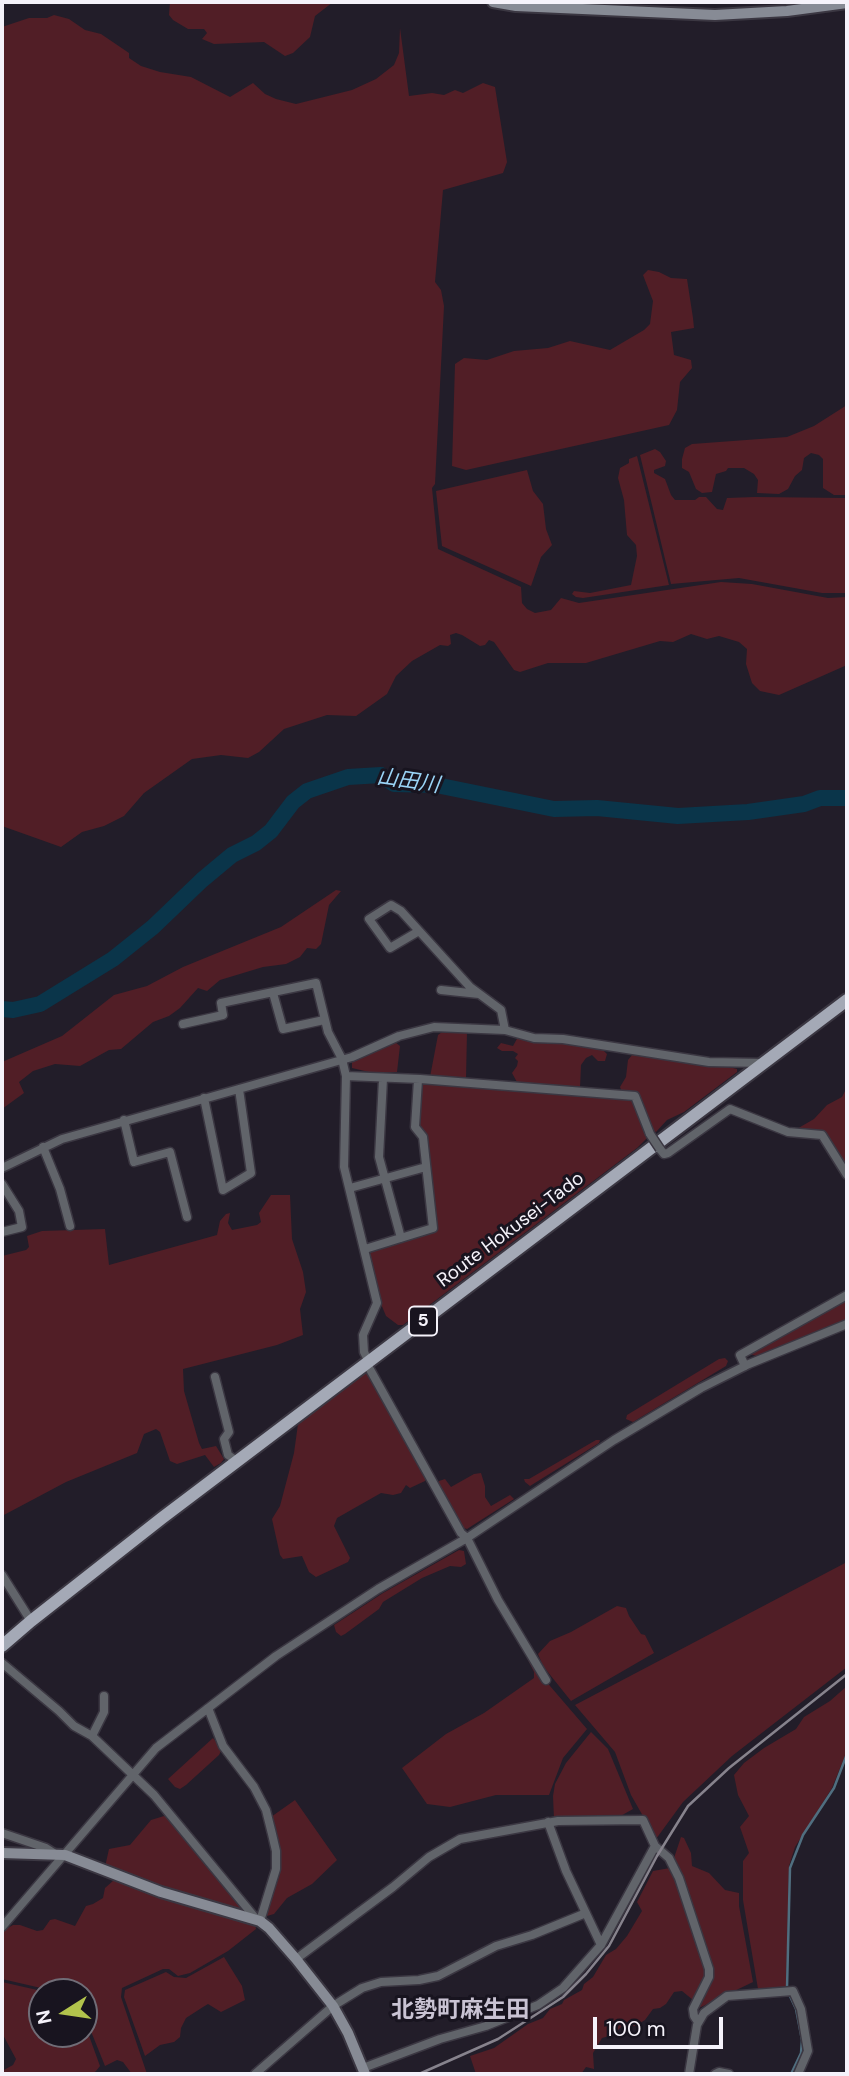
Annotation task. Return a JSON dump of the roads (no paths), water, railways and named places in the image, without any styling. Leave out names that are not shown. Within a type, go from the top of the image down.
[{"type":"main road","points":[[493,2],[715,15],[787,11],[847,3]]},
{"type":"main road","name":"Route Hokusei-Tado","points":[[2,1646],[30,1621],[237,1461],[847,1000]]},
{"type":"main road","points":[[2,1853],[62,1855],[161,1892],[258,1921],[269,1928],[333,2006],[364,2071]]},
{"type":"street","points":[[419,931],[390,948],[369,919],[391,905],[401,911],[480,994],[501,1010],[505,1030]]},
{"type":"street","points":[[183,1024],[223,1015],[221,1003],[316,983],[324,1020],[346,1076],[343,1158],[377,1303],[362,1341],[363,1352],[461,1532],[467,1538],[498,1600],[546,1680]]},
{"type":"street","points":[[441,990],[480,994]]},
{"type":"street","points":[[273,993],[283,1029],[324,1020]]},
{"type":"street","points":[[2,1168],[62,1139],[341,1059],[407,1033],[434,1027],[505,1030],[540,1039],[563,1039],[709,1062],[764,1062]]},
{"type":"street","points":[[346,1076],[635,1096],[650,1134],[664,1154],[730,1109],[788,1132],[822,1135],[847,1175]]},
{"type":"street","points":[[383,1079],[379,1157],[401,1238]]},
{"type":"street","points":[[365,1249],[433,1228],[423,1138],[415,1127],[418,1080]]},
{"type":"street","points":[[204,1098],[223,1190],[251,1173],[239,1089]]},
{"type":"street","points":[[124,1120],[134,1162],[170,1152],[187,1217]]},
{"type":"street","points":[[43,1147],[60,1189],[70,1226]]},
{"type":"street","points":[[350,1188],[426,1167]]},
{"type":"street","points":[[2,1184],[19,1211],[22,1227],[2,1232]]},
{"type":"street","points":[[745,1366],[740,1355],[847,1295]]},
{"type":"street","points":[[2,1927],[156,1748],[276,1656],[378,1589],[467,1538],[614,1440],[701,1388],[745,1366],[847,1324]]},
{"type":"street","points":[[215,1377],[229,1432],[224,1439],[228,1455],[237,1461]]},
{"type":"street","points":[[2,1576],[30,1621]]},
{"type":"street","points":[[2,1663],[133,1773],[160,1801],[258,1921]]},
{"type":"street","points":[[92,1736],[104,1712],[104,1696]]},
{"type":"street","points":[[208,1708],[223,1746],[243,1770],[260,1798],[276,1851],[276,1869],[258,1921]]},
{"type":"street","points":[[296,1959],[429,1857],[460,1839],[548,1822],[643,1820],[655,1846],[669,1858],[679,1878],[709,1969],[707,1982],[693,2009],[698,2022]]},
{"type":"street","points":[[548,1822],[553,1841],[601,1945]]},
{"type":"street","points":[[2,1833],[62,1855]]},
{"type":"street","points":[[364,2071],[440,2039],[463,2034],[538,2005],[563,1988],[601,1945],[655,1846]]},
{"type":"street","points":[[255,2074],[333,2006],[362,1988],[381,1982],[438,1976],[495,1946],[532,1935],[586,1913]]},
{"type":"street","points":[[690,2074],[698,2022],[704,2013],[727,1996],[793,1991],[801,2009],[808,2052],[798,2074]]},
{"type":"street","points":[[715,2074],[729,2074]]},
{"type":"waterway","name":"山田川","points":[[2,1009],[13,1010],[40,1004],[113,959],[153,927],[232,855],[256,843],[271,831],[293,802],[307,791],[348,777],[381,775],[394,784],[436,785],[554,809],[597,808],[678,816],[748,812],[804,804],[820,798],[847,798]]},
{"type":"waterway","points":[[787,1988],[790,1868],[803,1835],[834,1788],[847,1754]]},
{"type":"waterway","points":[[789,1994],[796,2009],[802,2040],[801,2053],[791,2074]]},
{"type":"railway","points":[[419,2074],[498,2039],[563,1997],[609,1946],[657,1856],[688,1806],[729,1768],[847,1674]]},
{"type":"district","name":"北勢町麻生田","points":[[460,2011]]}]
